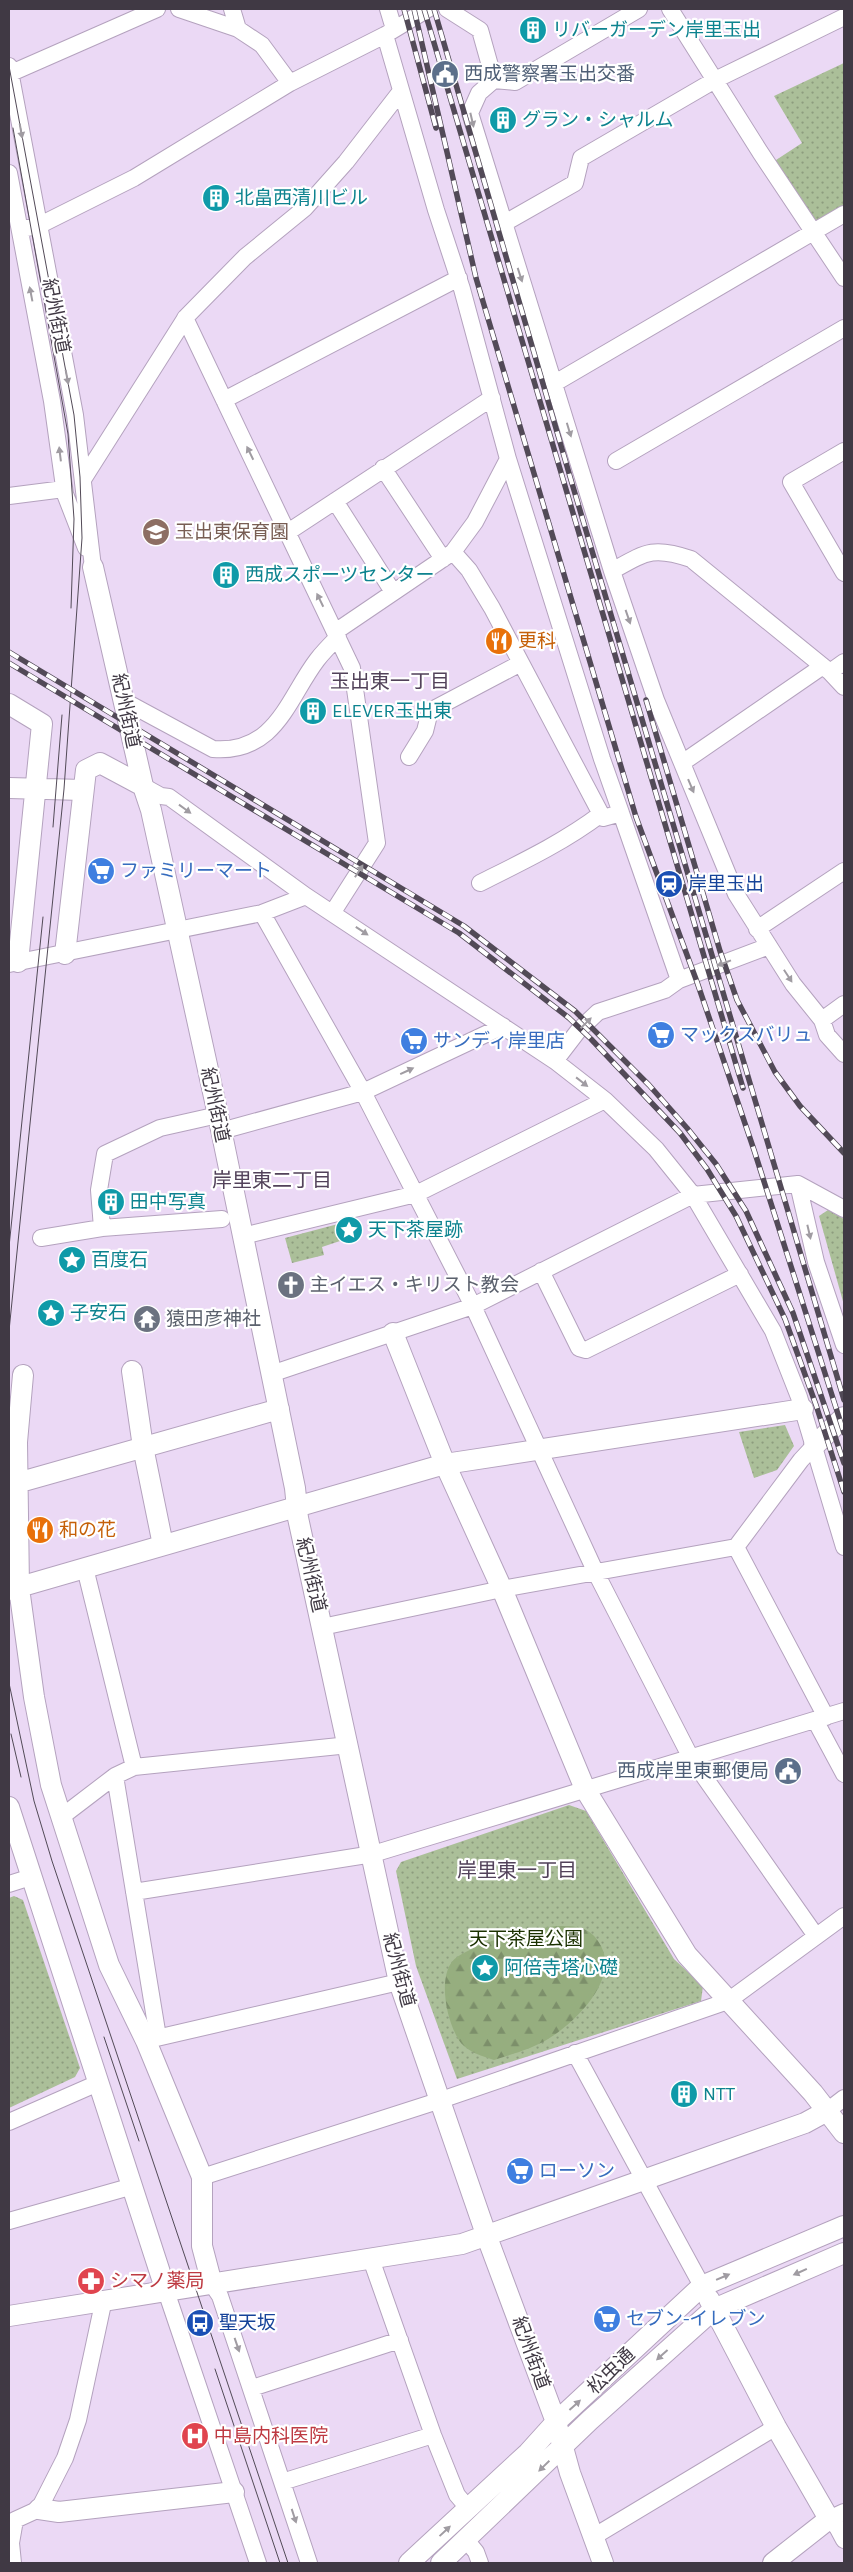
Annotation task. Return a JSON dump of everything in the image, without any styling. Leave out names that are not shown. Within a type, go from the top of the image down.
[{"type":"street","points":[[9,71],[157,9]]},
{"type":"street","points":[[179,9],[238,29],[262,45],[290,83]]},
{"type":"street","points":[[232,9],[238,29]]},
{"type":"street","points":[[388,9],[390,32],[401,91],[436,210],[459,278],[508,459],[602,759],[679,980]]},
{"type":"street","points":[[20,229],[39,226],[134,178],[290,83],[390,32],[428,9]]},
{"type":"street","points":[[447,9],[480,30],[494,80]]},
{"type":"street","points":[[640,9],[515,82],[494,80],[479,93],[470,113],[612,571],[656,700],[736,894],[793,984],[822,1020],[827,1035],[844,1054]]},
{"type":"street","points":[[670,9],[844,278]]},
{"type":"street","points":[[503,224],[575,183],[581,158],[715,80],[844,17]]},
{"type":"street","name":"紀州街道","points":[[9,71],[75,414],[94,567],[142,786],[152,810],[176,931],[220,1123],[298,1505],[298,1518],[373,1854],[399,1982],[487,2237],[556,2422],[562,2448],[603,2563]]},
{"type":"street","points":[[84,478],[185,318],[245,257],[305,208],[346,162],[401,91]]},
{"type":"street","name":"紀州街道","points":[[9,177],[52,401],[64,489],[94,567]]},
{"type":"street","points":[[555,383],[844,214]]},
{"type":"street","points":[[224,400],[459,278]]},
{"type":"street","points":[[185,318],[352,668],[377,843],[333,912]]},
{"type":"street","points":[[616,460],[844,328]]},
{"type":"street","points":[[288,532],[492,398]]},
{"type":"street","points":[[844,451],[791,482],[844,573]]},
{"type":"street","points":[[124,701],[213,749],[225,750],[247,744],[264,735],[288,709],[317,660],[337,634],[393,592],[448,556],[475,522],[508,459]]},
{"type":"street","points":[[383,468],[448,556],[469,570],[487,600],[603,818],[621,813]]},
{"type":"street","points":[[9,496],[64,489]]},
{"type":"street","points":[[335,502],[393,592]]},
{"type":"street","points":[[612,571],[641,555],[666,550],[691,559],[827,669],[844,687]]},
{"type":"street","points":[[682,763],[827,669],[844,662]]},
{"type":"street","points":[[409,756],[425,731],[430,711],[521,663]]},
{"type":"street","points":[[9,704],[42,724],[37,787],[13,963],[262,913],[306,896]]},
{"type":"street","points":[[65,954],[86,770],[100,763],[161,796],[169,797],[306,896],[333,912],[555,1061],[605,1100],[656,1149],[693,1195],[740,1274],[773,1331],[803,1409],[844,1547]]},
{"type":"street","points":[[9,788],[37,787],[83,790]]},
{"type":"street","points":[[480,883],[544,851],[601,814]]},
{"type":"street","points":[[757,929],[844,871]]},
{"type":"street","points":[[262,913],[363,1092],[473,1306],[596,1573],[691,1758],[816,1936]]},
{"type":"street","points":[[555,1061],[578,1031],[598,1012],[665,990],[679,980],[769,946]]},
{"type":"street","points":[[822,1020],[844,1004]]},
{"type":"street","points":[[102,1228],[98,1190],[105,1154],[160,1128],[220,1123],[363,1092],[503,1026]]},
{"type":"street","points":[[243,1236],[416,1194],[605,1100]]},
{"type":"street","points":[[798,1184],[816,1262],[844,1345]]},
{"type":"street","points":[[271,1374],[473,1306],[693,1195],[798,1184],[844,1209]]},
{"type":"street","points":[[41,1238],[102,1228],[222,1219]]},
{"type":"street","points":[[541,1271],[579,1348],[586,1350],[740,1274]]},
{"type":"street","points":[[393,1332],[445,1464],[502,1589],[585,1789],[687,1955],[813,2093],[837,2122]]},
{"type":"street","points":[[132,1371],[143,1448],[163,1545]]},
{"type":"street","points":[[23,1375],[17,1442],[14,1589],[51,1785],[60,1818],[109,1965],[152,2039],[202,2177],[202,2246],[212,2284],[220,2296],[252,2388],[309,2563]]},
{"type":"street","points":[[17,1483],[279,1409]]},
{"type":"street","points":[[14,1589],[298,1505],[445,1464],[803,1409]]},
{"type":"street","points":[[322,1627],[502,1589],[736,1547],[801,1460],[844,1417]]},
{"type":"street","points":[[736,1547],[820,1719],[844,1774]]},
{"type":"street","points":[[85,1568],[134,1767]]},
{"type":"street","points":[[134,1892],[373,1854],[844,1712]]},
{"type":"street","points":[[60,1818],[115,1776],[134,1767],[349,1745]]},
{"type":"street","points":[[115,1776],[134,1892],[152,2039]]},
{"type":"street","points":[[9,1807],[166,2291],[258,2563]]},
{"type":"street","points":[[9,1884],[31,1877]]},
{"type":"street","points":[[202,2177],[441,2100],[575,2052],[728,2001],[844,1916]]},
{"type":"street","points":[[152,2039],[399,1982]]},
{"type":"street","points":[[575,2052],[776,2427],[836,2515],[838,2527],[844,2540]]},
{"type":"street","points":[[9,2122],[98,2083]]},
{"type":"street","points":[[837,2122],[844,2098]]},
{"type":"street","points":[[9,2316],[104,2299],[212,2284],[462,2244],[487,2237],[805,2123],[837,2122]]},
{"type":"street","points":[[9,2221],[132,2186]]},
{"type":"street","name":"松虫通","points":[[409,2563],[469,2509],[528,2453],[556,2422],[702,2286],[844,2226]]},
{"type":"street","name":"松虫通","points":[[442,2563],[590,2420],[714,2309],[844,2253]]},
{"type":"street","points":[[371,2259],[433,2435],[457,2495],[469,2509]]},
{"type":"street","points":[[39,2509],[65,2458],[78,2420],[104,2299]]},
{"type":"street","points":[[252,2388],[400,2340]]},
{"type":"street","points":[[594,2537],[776,2427]]},
{"type":"street","points":[[282,2482],[433,2435]]},
{"type":"street","points":[[13,2563],[11,2543],[12,2519],[39,2509],[59,2512],[234,2492]]},
{"type":"street","points":[[773,2563],[836,2515]]},
{"type":"street","points":[[466,2540],[476,2552],[480,2563]]},
{"type":"green space","points":[[844,63],[844,208],[819,223],[812,222],[773,162],[802,143],[774,96]]},
{"type":"green space","points":[[828,1210],[844,1219],[844,1305],[819,1216]]},
{"type":"green space","points":[[338,1224],[343,1240],[322,1247],[324,1255],[292,1263],[285,1238]]},
{"type":"green space","points":[[785,1425],[794,1446],[777,1470],[754,1478],[739,1432]]},
{"type":"green space","name":"天下茶屋公園","points":[[569,1805],[586,1811],[674,1959],[703,1986],[701,2001],[457,2079],[416,1966],[396,1871],[401,1862]]},
{"type":"green space","points":[[14,1896],[23,1900],[80,2068],[75,2077],[9,2108],[9,1898]]},
{"type":"green space","points":[[556,1926],[582,1928],[593,1934],[601,1946],[605,1959],[604,1973],[591,1999],[581,2012],[559,2032],[542,2043],[494,2060],[468,2049],[456,2035],[448,2012],[445,1986],[446,1974],[450,1964],[467,1951],[492,1941],[519,1933]]},
{"type":"tram line","points":[[9,66],[74,415],[80,477],[82,538],[64,789],[9,1331]]},
{"type":"tram line","points":[[13,128],[68,434],[74,519],[71,608]]},
{"type":"tram line","points":[[53,827],[62,715]]},
{"type":"tram line","points":[[9,1247],[43,917]]},
{"type":"tram line","points":[[9,1683],[34,1801],[52,1861],[288,2563]]},
{"type":"tram line","points":[[11,1734],[21,1777]]},
{"type":"tram line","points":[[104,2037],[139,2141]]},
{"type":"tram line","points":[[215,2369],[280,2563]]},
{"type":"railway","points":[[404,9],[436,128]]},
{"type":"railway","points":[[414,9],[476,278],[636,817],[697,982],[754,1150],[844,1433]]},
{"type":"railway","points":[[424,9],[743,1088]]},
{"type":"railway","points":[[434,9],[571,480],[844,1400]]},
{"type":"railway","points":[[9,652],[464,926],[575,1011],[649,1085],[687,1128],[716,1164],[746,1211],[793,1313],[844,1463]]},
{"type":"railway","points":[[9,663],[459,933],[569,1018],[591,1039],[680,1133],[707,1169],[736,1216],[785,1319],[816,1405],[844,1492]]},
{"type":"railway","points":[[646,700],[720,951],[737,1000],[775,1072],[800,1106],[844,1153]]},
{"type":"place","name":"リバーガーデン岸里玉出","points":[[533,30]]},
{"type":"place","name":"西成警察署玉出交番","points":[[445,74]]},
{"type":"place","name":"グラン・シャルム","points":[[503,120]]},
{"type":"place","name":"北畠西清川ビル","points":[[216,198]]},
{"type":"place","name":"玉出東保育園","points":[[156,532]]},
{"type":"place","name":"西成スポーツセンター","points":[[226,575]]},
{"type":"place","name":"更科","points":[[499,641]]},
{"type":"place","name":"ELEVER玉出東","points":[[313,711]]},
{"type":"place","name":"ファミリーマート","points":[[101,871]]},
{"type":"place","name":"岸里玉出","points":[[669,884]]},
{"type":"place","name":"マックスバリュ","points":[[661,1035]]},
{"type":"place","name":"サンディ岸里店","points":[[414,1041]]},
{"type":"place","name":"田中写真","points":[[111,1202]]},
{"type":"place","name":"天下茶屋跡","points":[[349,1230]]},
{"type":"place","name":"百度石","points":[[72,1260]]},
{"type":"place","name":"主イエス・キリスト教会","points":[[291,1285]]},
{"type":"place","name":"子安石","points":[[51,1313]]},
{"type":"place","name":"猿田彦神社","points":[[147,1319]]},
{"type":"place","name":"和の花","points":[[40,1530]]},
{"type":"place","name":"西成岸里東郵便局","points":[[788,1771]]},
{"type":"place","name":"阿倍寺塔心礎","points":[[485,1968]]},
{"type":"place","name":"NTT","points":[[684,2094]]},
{"type":"place","name":"ローソン","points":[[520,2171]]},
{"type":"place","name":"シマノ薬局","points":[[91,2281]]},
{"type":"place","name":"セブン-イレブン","points":[[607,2319]]},
{"type":"place","name":"聖天坂","points":[[200,2323]]},
{"type":"place","name":"中島内科医院","points":[[195,2436]]},
{"type":"district","name":"玉出東一丁目","points":[[390,681]]},
{"type":"district","name":"岸里東二丁目","points":[[272,1180]]},
{"type":"district","name":"岸里東一丁目","points":[[517,1870]]}]
